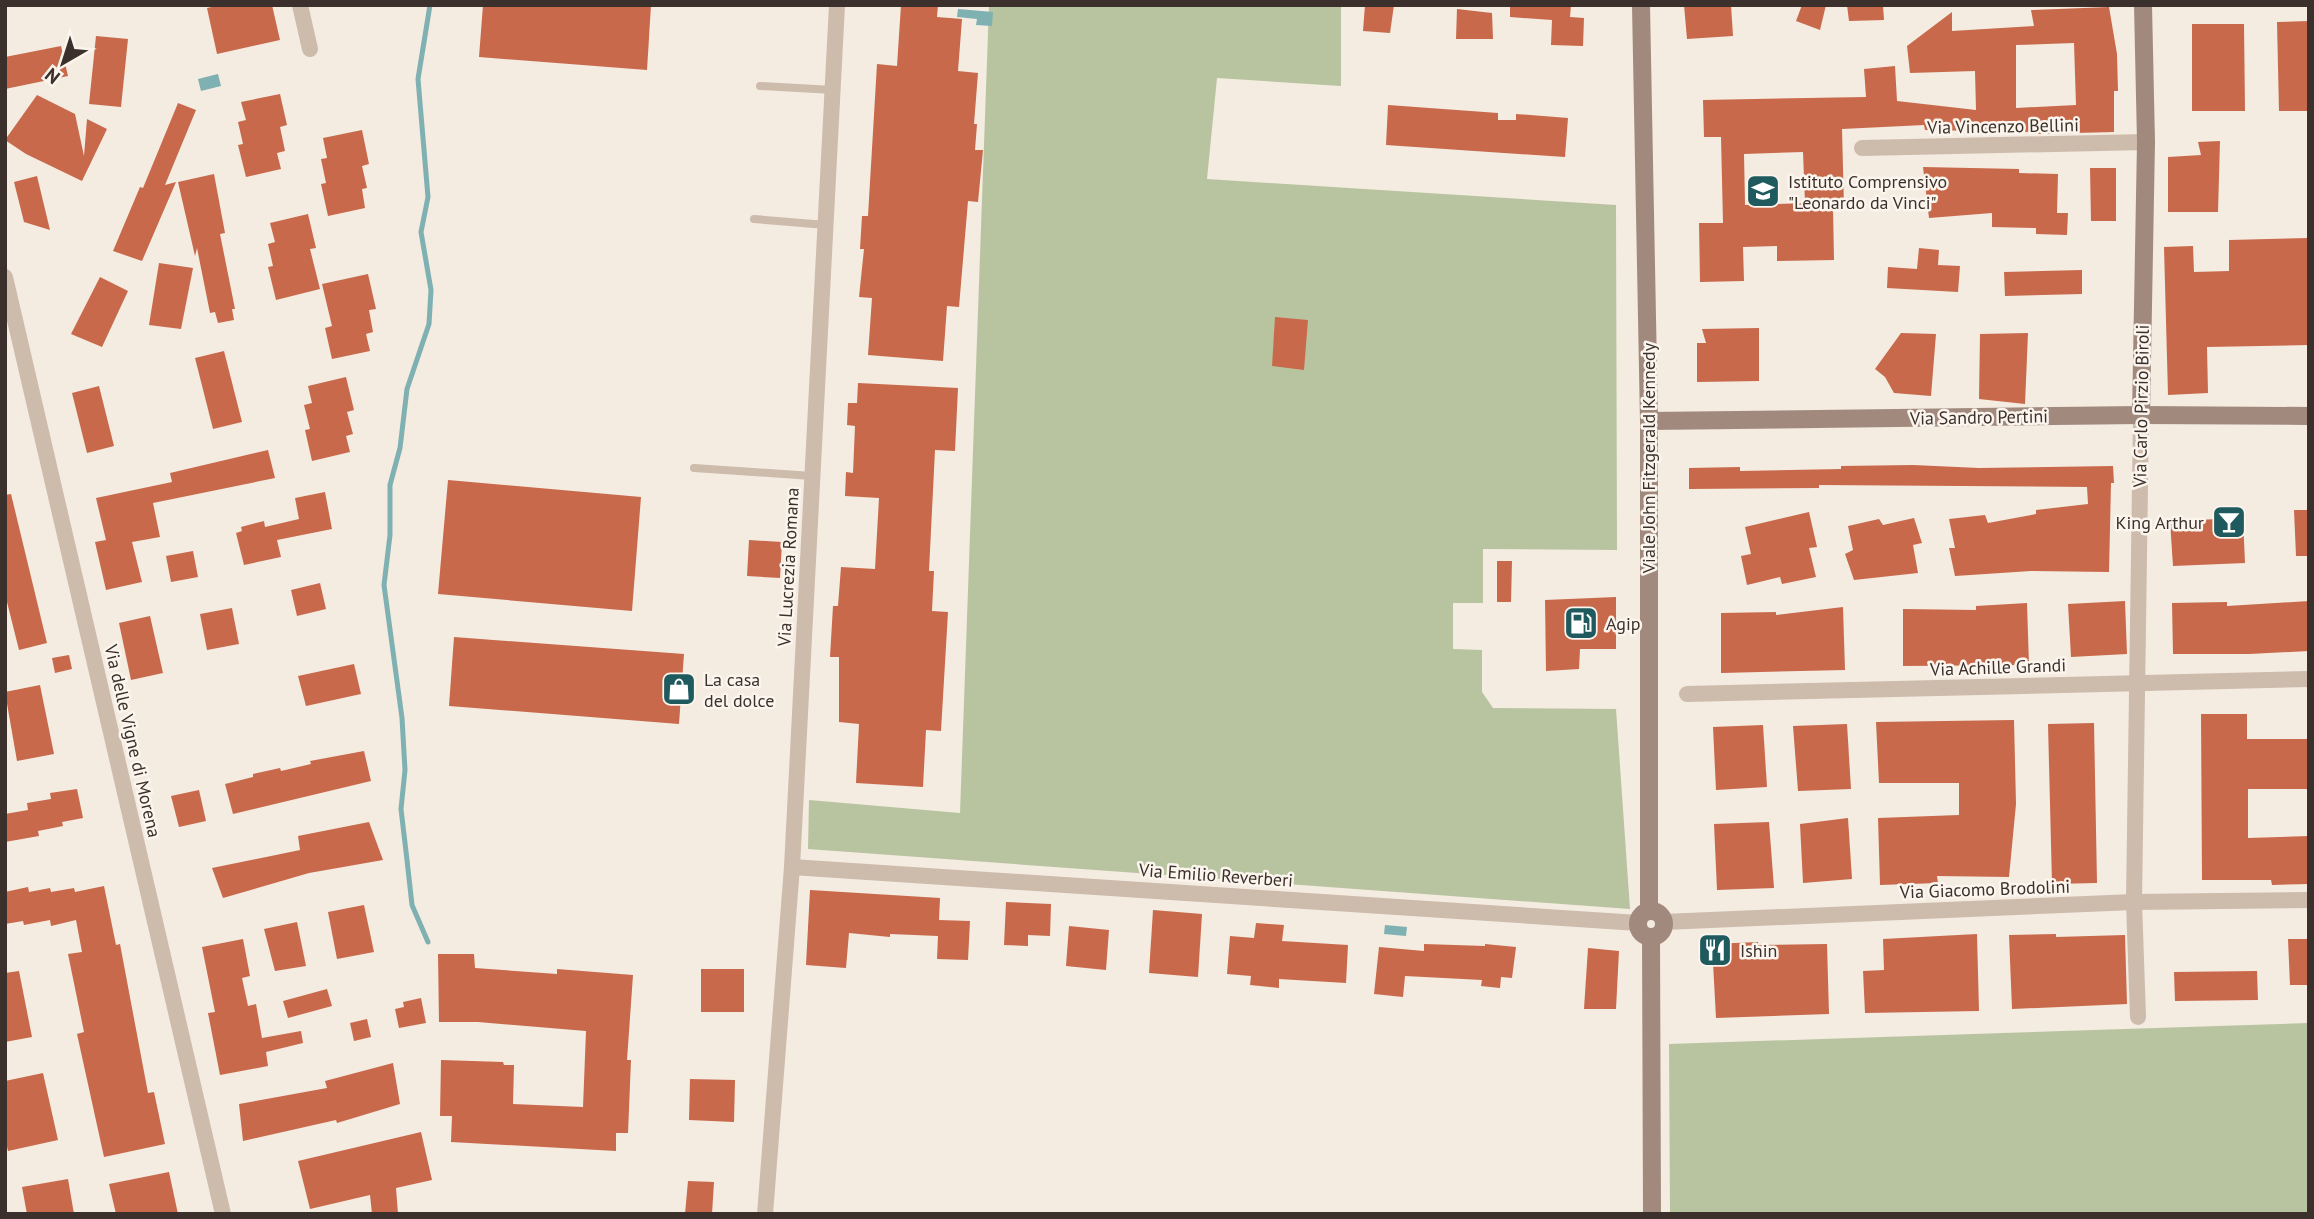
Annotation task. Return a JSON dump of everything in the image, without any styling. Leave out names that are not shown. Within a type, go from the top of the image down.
[{"type":"street","points":[[300,5],[310,49]]},
{"type":"street","name":"Via Lucrezia Romana","points":[[765,1214],[792,867],[837,5]]},
{"type":"street","name":"Viale John Fitzgerald Kennedy","points":[[1641,5],[1649,421],[1650,919]]},
{"type":"street","name":"Via Carlo Pirzio Biroli","points":[[2138,1017],[2134,902],[2146,142],[2143,5]]},
{"type":"street","name":"Via Vincenzo Bellini","points":[[1862,148],[2146,142]]},
{"type":"street","name":"Via delle Vigne di Morena","points":[[5,277],[223,1214]]},
{"type":"street","name":"Via Sandro Pertini","points":[[1649,421],[2140,415],[2309,416]]},
{"type":"street","name":"Via Achille Grandi","points":[[1688,694],[2309,679]]},
{"type":"street","name":"Via Emilio Reverberi","points":[[792,867],[1650,919]]},
{"type":"street","name":"Via Giacomo Brodolini","points":[[1650,919],[2134,902],[2309,900]]},
{"type":"street","points":[[1650,919],[1643,934],[1651,937],[1652,1214]]},
{"type":"lane","points":[[760,86],[832,89]]},
{"type":"lane","points":[[754,219],[826,225]]},
{"type":"lane","points":[[694,468],[812,476]]},
{"type":"green space","points":[[989,5],[1341,5],[1341,86],[1217,78],[1207,179],[1616,205],[1617,550],[1483,549],[1483,603],[1453,603],[1453,649],[1482,650],[1482,692],[1493,708],[1616,709],[1630,909],[808,849],[809,800],[960,813]]},
{"type":"green space","points":[[2309,1023],[2309,1214],[1670,1214],[1669,1044]]},
{"type":"water","points":[[958,9],[993,12],[992,26],[976,25],[977,19],[957,17]]},
{"type":"water","points":[[218,74],[221,86],[201,91],[198,79]]},
{"type":"water","points":[[1385,925],[1407,927],[1406,936],[1384,934]]},
{"type":"building","points":[[221,5],[272,5],[280,40],[217,54],[207,8]]},
{"type":"building","points":[[483,5],[651,5],[647,70],[479,57]]},
{"type":"building","points":[[901,5],[938,5],[937,17],[962,19],[958,71],[978,73],[975,150],[983,150],[978,202],[968,201],[959,307],[947,306],[943,361],[868,355],[872,298],[859,297],[864,249],[860,249],[862,216],[868,216],[877,64],[897,66]]},
{"type":"building","points":[[1365,5],[1394,5],[1390,33],[1363,31]]},
{"type":"building","points":[[1510,5],[1571,5],[1570,17],[1584,18],[1583,46],[1551,45],[1552,20],[1510,17]]},
{"type":"building","points":[[1684,5],[1731,5],[1733,36],[1687,39]]},
{"type":"building","points":[[1802,5],[1826,5],[1820,30],[1796,21]]},
{"type":"building","points":[[1847,5],[1883,5],[1884,20],[1849,21]]},
{"type":"building","points":[[2109,7],[2117,54],[2118,91],[2114,91],[2114,132],[2035,134],[1925,130],[1924,125],[1842,129],[1844,208],[1833,208],[1834,260],[1777,261],[1777,246],[1743,247],[1744,281],[1700,282],[1699,223],[1723,223],[1721,137],[1704,137],[1703,100],[1866,97],[1864,69],[1895,66],[1897,101],[1976,110],[1975,71],[1910,73],[1907,46],[1952,12],[1952,31],[2034,26],[2031,10]],"holes":[[[2074,43],[2076,105],[2016,108],[2016,45]],[[1803,152],[1805,203],[1745,205],[1744,154]]]},
{"type":"building","points":[[1457,9],[1492,13],[1493,39],[1456,39]]},
{"type":"building","points":[[2309,21],[2309,111],[2279,111],[2277,22]]},
{"type":"building","points":[[2192,24],[2244,24],[2245,111],[2192,111]]},
{"type":"building","points":[[96,36],[128,39],[121,107],[89,104]]},
{"type":"building","points":[[61,46],[68,76],[5,89],[5,57]]},
{"type":"building","points":[[280,94],[287,125],[280,127],[285,151],[277,153],[281,169],[246,177],[238,145],[243,144],[238,122],[246,120],[241,102]]},
{"type":"building","points":[[37,95],[75,114],[84,156],[87,119],[107,129],[82,181],[26,154],[5,140]]},
{"type":"building","points":[[178,103],[196,110],[165,185],[176,182],[142,261],[113,251],[140,187],[143,188]]},
{"type":"building","points":[[1388,105],[1498,113],[1498,120],[1516,120],[1516,114],[1568,118],[1565,157],[1386,145]]},
{"type":"building","points":[[362,130],[369,164],[362,166],[367,188],[362,189],[365,208],[328,216],[321,184],[326,183],[321,159],[327,158],[323,138]]},
{"type":"building","points":[[2220,141],[2218,212],[2168,212],[2168,157],[2201,155],[2198,142]]},
{"type":"building","points":[[1923,167],[2019,169],[2019,173],[2058,174],[2057,213],[2068,213],[2067,235],[2036,234],[2036,228],[1992,227],[1992,213],[1929,218]]},
{"type":"building","points":[[2090,168],[2116,168],[2116,221],[2091,221]]},
{"type":"building","points":[[214,174],[225,233],[220,234],[235,309],[232,309],[234,320],[218,323],[215,312],[210,313],[197,248],[195,256],[178,182]]},
{"type":"building","points":[[37,176],[50,230],[24,222],[14,182]]},
{"type":"building","points":[[308,214],[316,248],[310,249],[320,289],[276,300],[268,267],[273,266],[268,244],[275,242],[270,223]]},
{"type":"building","points":[[2309,238],[2309,345],[2207,347],[2208,393],[2168,395],[2164,247],[2193,246],[2194,272],[2229,271],[2229,240]]},
{"type":"building","points":[[1919,248],[1939,250],[1938,265],[1960,266],[1958,292],[1887,288],[1888,267],[1917,269]]},
{"type":"building","points":[[159,263],[193,268],[181,329],[149,325]]},
{"type":"building","points":[[2082,270],[2082,294],[2005,296],[2004,272]]},
{"type":"building","points":[[368,274],[376,309],[369,310],[373,332],[366,334],[370,351],[332,359],[325,328],[332,326],[322,284]]},
{"type":"building","points":[[100,277],[128,291],[102,347],[71,334]]},
{"type":"building","points":[[1275,317],[1308,320],[1304,370],[1272,366]]},
{"type":"building","points":[[1759,328],[1759,381],[1697,382],[1697,343],[1706,343],[1702,329]]},
{"type":"building","points":[[1901,333],[1936,334],[1931,396],[1894,393],[1885,377],[1875,369]]},
{"type":"building","points":[[2028,333],[2025,404],[1979,399],[1980,334]]},
{"type":"building","points":[[224,351],[242,422],[213,429],[195,358]]},
{"type":"building","points":[[346,377],[354,410],[347,412],[353,434],[346,436],[350,452],[312,461],[305,430],[310,429],[304,405],[312,403],[308,386]]},
{"type":"building","points":[[858,383],[958,388],[955,451],[935,450],[929,571],[934,571],[932,611],[948,612],[941,731],[926,730],[923,787],[856,783],[859,724],[839,722],[839,657],[830,657],[833,606],[838,606],[841,567],[875,569],[879,498],[845,496],[846,472],[853,473],[855,426],[847,425],[848,403],[857,403]]},
{"type":"building","points":[[99,386],[114,446],[87,453],[72,393]]},
{"type":"building","points":[[268,450],[275,478],[153,503],[160,537],[132,542],[142,582],[106,590],[95,542],[106,540],[96,498],[172,482],[170,473]]},
{"type":"building","points":[[1913,465],[1979,468],[2113,466],[2109,572],[2031,571],[1955,576],[1949,548],[1955,548],[1949,519],[1985,515],[1988,523],[2036,514],[2036,510],[2088,504],[2087,487],[1819,485],[1819,488],[1689,489],[1689,468],[1740,467],[1740,471]]},
{"type":"building","points":[[448,480],[641,497],[632,611],[438,594]]},
{"type":"building","points":[[325,492],[332,529],[277,540],[281,557],[244,565],[236,533],[242,531],[241,527],[264,521],[265,527],[299,519],[295,498]]},
{"type":"building","points":[[11,494],[47,643],[19,650],[5,594],[5,495]]},
{"type":"building","points":[[2294,510],[2309,510],[2309,556],[2296,556]]},
{"type":"building","points":[[1809,512],[1817,547],[1809,548],[1816,577],[1782,584],[1780,577],[1747,585],[1741,556],[1751,554],[1745,527]]},
{"type":"building","points":[[1914,518],[1922,543],[1913,545],[1918,573],[1854,580],[1845,554],[1853,550],[1848,526],[1879,519],[1883,525]]},
{"type":"building","points":[[2243,518],[2245,563],[2173,566],[2170,521]]},
{"type":"building","points":[[749,540],[782,542],[780,578],[747,576]]},
{"type":"building","points":[[193,551],[198,577],[171,582],[166,556]]},
{"type":"building","points":[[1497,561],[1512,561],[1511,602],[1497,602]]},
{"type":"building","points":[[320,583],[326,609],[297,616],[291,590]]},
{"type":"building","name":"Agip","points":[[1616,597],[1616,649],[1580,649],[1579,669],[1546,671],[1545,600]]},
{"type":"building","points":[[2125,601],[2127,654],[2071,657],[2068,604]]},
{"type":"building","points":[[2309,601],[2309,651],[2173,654],[2172,603],[2227,602],[2227,606]]},
{"type":"building","points":[[2027,603],[2029,665],[1903,666],[1903,609],[1976,610],[1976,606]]},
{"type":"building","points":[[1843,607],[1845,670],[1721,673],[1721,613],[1776,612],[1776,615]]},
{"type":"building","points":[[232,608],[239,644],[207,650],[200,614]]},
{"type":"building","points":[[150,616],[163,673],[131,680],[119,623]]},
{"type":"building","points":[[454,637],[684,654],[679,724],[449,706]]},
{"type":"building","points":[[69,655],[72,669],[55,673],[52,658]]},
{"type":"building","points":[[354,664],[361,694],[306,706],[298,676]]},
{"type":"building","points":[[40,685],[54,754],[17,761],[5,692]]},
{"type":"building","points":[[2201,714],[2247,714],[2247,739],[2309,739],[2309,789],[2248,789],[2248,838],[2309,836],[2309,884],[2272,885],[2271,880],[2202,880]]},
{"type":"building","points":[[2014,720],[2016,804],[2009,877],[1937,876],[1938,883],[1880,885],[1878,818],[1959,815],[1959,783],[1879,783],[1876,722]]},
{"type":"building","points":[[2094,723],[2097,883],[2052,884],[2048,724]]},
{"type":"building","points":[[1847,724],[1851,789],[1798,791],[1793,726]]},
{"type":"building","points":[[1763,725],[1767,787],[1716,790],[1713,727]]},
{"type":"building","points":[[364,751],[371,781],[233,814],[225,784],[253,777],[253,774],[280,768],[281,771],[311,764],[310,761]]},
{"type":"building","points":[[77,789],[83,818],[62,822],[63,826],[38,831],[39,836],[5,842],[5,814],[28,810],[27,803],[51,799],[50,793]]},
{"type":"building","points":[[199,790],[206,821],[179,827],[171,796]]},
{"type":"building","points":[[1848,818],[1852,879],[1803,883],[1800,824]]},
{"type":"building","points":[[369,822],[383,860],[309,873],[223,898],[212,868],[300,850],[298,836]]},
{"type":"building","points":[[1769,822],[1774,888],[1717,890],[1714,824]]},
{"type":"building","points":[[104,886],[116,945],[120,944],[148,1093],[154,1092],[165,1144],[104,1157],[77,1034],[84,1032],[68,954],[82,952],[76,920],[51,926],[50,920],[24,925],[23,921],[5,924],[5,892],[28,887],[29,892],[50,888],[51,892],[74,888],[75,892]]},
{"type":"building","points":[[810,890],[940,898],[939,920],[970,921],[968,960],[937,959],[938,936],[890,934],[890,937],[849,933],[846,968],[806,965]]},
{"type":"building","points":[[1006,902],[1051,904],[1050,936],[1028,935],[1028,946],[1004,945]]},
{"type":"building","points":[[364,905],[374,952],[337,959],[328,912]]},
{"type":"building","points":[[1153,910],[1202,914],[1198,977],[1149,973]]},
{"type":"building","points":[[297,922],[306,966],[275,971],[264,929]]},
{"type":"building","points":[[1256,923],[1284,925],[1282,941],[1348,945],[1346,983],[1279,979],[1279,988],[1250,985],[1251,976],[1227,974],[1230,936],[1254,938]]},
{"type":"building","points":[[1069,926],[1109,930],[1106,970],[1066,966]]},
{"type":"building","points":[[1977,934],[1979,1011],[1865,1013],[1863,971],[1884,970],[1883,939]]},
{"type":"building","points":[[2056,934],[2056,937],[2125,935],[2127,1004],[2012,1009],[2009,935]]},
{"type":"building","points":[[243,939],[250,976],[242,978],[248,1006],[256,1004],[262,1038],[301,1031],[303,1043],[266,1052],[268,1066],[220,1075],[208,1013],[215,1012],[202,947]]},
{"type":"building","points":[[2288,939],[2309,939],[2309,985],[2290,985]]},
{"type":"building","points":[[1758,942],[1758,945],[1827,944],[1829,1014],[1716,1018],[1712,944]]},
{"type":"building","points":[[1424,944],[1516,947],[1512,978],[1501,977],[1500,988],[1481,986],[1482,980],[1405,976],[1403,997],[1374,994],[1379,947],[1424,951]]},
{"type":"building","points":[[1588,948],[1619,951],[1616,1009],[1584,1009]]},
{"type":"building","points":[[438,954],[474,954],[475,968],[557,974],[557,969],[633,975],[627,1060],[631,1060],[628,1133],[616,1133],[616,1151],[451,1142],[452,1116],[440,1116],[441,1060],[503,1062],[504,1065],[514,1065],[513,1104],[583,1107],[586,1031],[478,1022],[439,1022]]},
{"type":"building","points":[[701,969],[744,969],[744,1012],[701,1012]]},
{"type":"building","points":[[19,971],[32,1037],[5,1042],[5,973]]},
{"type":"building","points":[[2257,971],[2258,1000],[2175,1001],[2174,972]]},
{"type":"building","points":[[327,989],[332,1006],[288,1018],[283,1001]]},
{"type":"building","points":[[421,998],[426,1023],[399,1028],[395,1009],[404,1007],[403,1002]]},
{"type":"building","points":[[367,1019],[371,1037],[354,1041],[350,1023]]},
{"type":"building","points":[[393,1063],[400,1104],[337,1123],[336,1120],[243,1141],[239,1104],[327,1088],[325,1081]]},
{"type":"building","points":[[43,1073],[58,1140],[8,1151],[5,1138],[5,1081]]},
{"type":"building","points":[[690,1079],[735,1080],[734,1122],[689,1120]]},
{"type":"building","points":[[421,1132],[432,1180],[396,1188],[398,1214],[372,1214],[370,1195],[310,1209],[298,1161]]},
{"type":"building","points":[[169,1172],[178,1214],[116,1214],[109,1184]]},
{"type":"building","points":[[68,1179],[74,1214],[27,1214],[22,1187]]},
{"type":"building","points":[[688,1181],[714,1182],[712,1214],[685,1214]]},
{"type":"waterway","points":[[428,942],[412,905],[401,809],[405,770],[402,718],[384,585],[390,535],[390,485],[400,448],[407,389],[429,324],[431,290],[421,232],[428,197],[418,79],[430,5]]},
{"type":"place","name":"Istituto Comprensivo \"Leonardo da Vinci\"","points":[[1763,191]]},
{"type":"place","name":"King Arthur","points":[[2229,522]]},
{"type":"place","name":"Agip","points":[[1581,623]]},
{"type":"place","name":"La casa del dolce","points":[[679,689]]},
{"type":"place","name":"Ishin","points":[[1715,950]]}]
